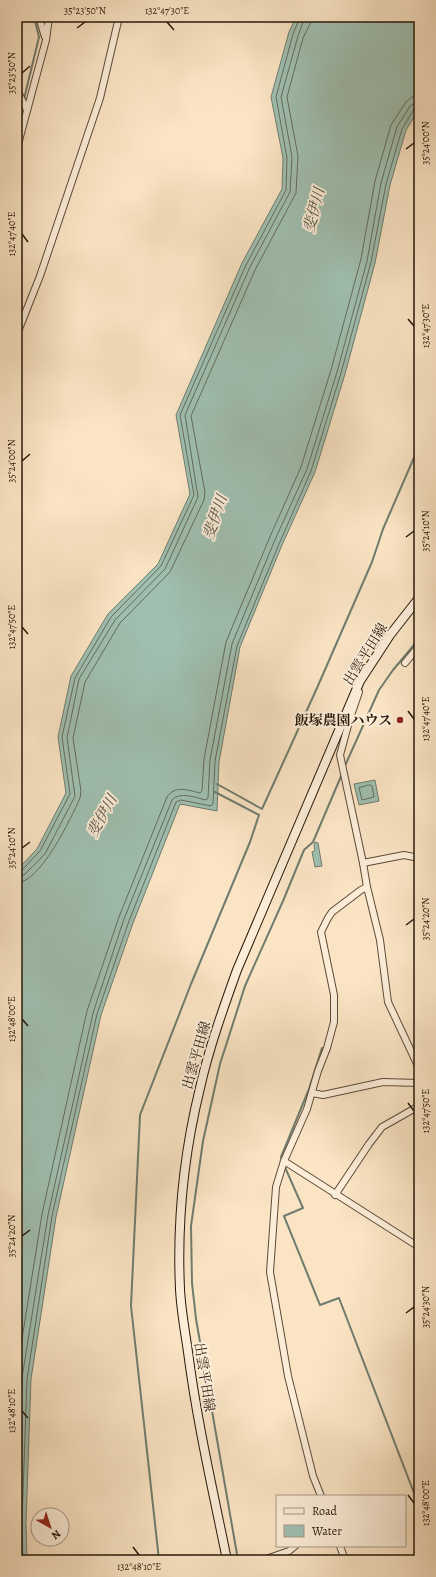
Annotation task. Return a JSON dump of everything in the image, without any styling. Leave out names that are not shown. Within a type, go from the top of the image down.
[{"type":"main road","name":"出雲平田線","points":[[227,1560],[193,1394],[180,1290],[180,1245],[183,1190],[192,1128],[200,1088],[224,1007],[237,970],[360,681],[390,636],[419,598]]},
{"type":"street","points":[[39,17],[46,40]]},
{"type":"street","points":[[17,148],[18,138],[46,40],[49,17]]},
{"type":"street","points":[[17,334],[40,276],[100,98],[119,17]]},
{"type":"street","points":[[17,90],[27,110]]},
{"type":"street","points":[[405,663],[419,646]]},
{"type":"street","points":[[360,681],[360,690],[350,718],[340,755],[364,863],[367,887],[380,940],[388,1002],[419,1068]]},
{"type":"street","points":[[364,863],[404,855],[419,858]]},
{"type":"street","points":[[321,1495],[313,1476],[288,1376],[270,1272],[276,1187],[284,1161],[307,1110],[334,1022],[334,995],[321,932],[332,912],[367,887]]},
{"type":"street","points":[[312,1092],[323,1095],[383,1082],[419,1083]]},
{"type":"street","points":[[335,1195],[382,1127],[419,1106]]},
{"type":"street","points":[[284,1161],[335,1195],[419,1247]]},
{"type":"street","points":[[263,1560],[290,1551],[294,1547]]},
{"type":"street","points":[[340,1547],[345,1560]]},
{"type":"water","name":"斐伊川","points":[[296,17],[419,17],[419,109],[406,130],[390,185],[375,263],[345,374],[315,472],[282,545],[240,647],[219,762],[217,811],[180,804],[133,923],[101,1015],[56,1217],[31,1379],[26,1522],[27,1560],[17,1560],[17,870],[37,849],[66,793],[58,737],[71,676],[108,614],[158,564],[190,494],[176,415],[242,263],[282,189],[283,158],[271,97],[289,32]]},
{"type":"water","points":[[375,780],[379,801],[359,805],[354,784]]},
{"type":"water","points":[[315,842],[318,843],[322,866],[315,867],[312,852],[315,851]]},
{"type":"waterway","points":[[24,99],[39,37],[34,17]]},
{"type":"waterway","points":[[17,127],[22,105]]},
{"type":"waterway","points":[[217,784],[262,809],[372,562],[383,529],[419,446]]},
{"type":"waterway","points":[[344,768],[379,690],[393,670],[419,639]]},
{"type":"waterway","points":[[238,1560],[196,1319],[192,1283],[191,1226],[203,1141],[220,1064],[245,986],[304,850],[313,842],[342,774]]},
{"type":"waterway","points":[[159,1560],[131,1306],[140,1115],[191,984],[250,842],[259,815],[215,792]]},
{"type":"waterway","points":[[283,1161],[281,1157],[309,1089],[322,1048]]},
{"type":"waterway","points":[[284,1165],[303,1208],[284,1216],[320,1305],[339,1298],[419,1506]]},
{"type":"place","name":"飯塚農園ハウス","points":[[400,720]]}]
